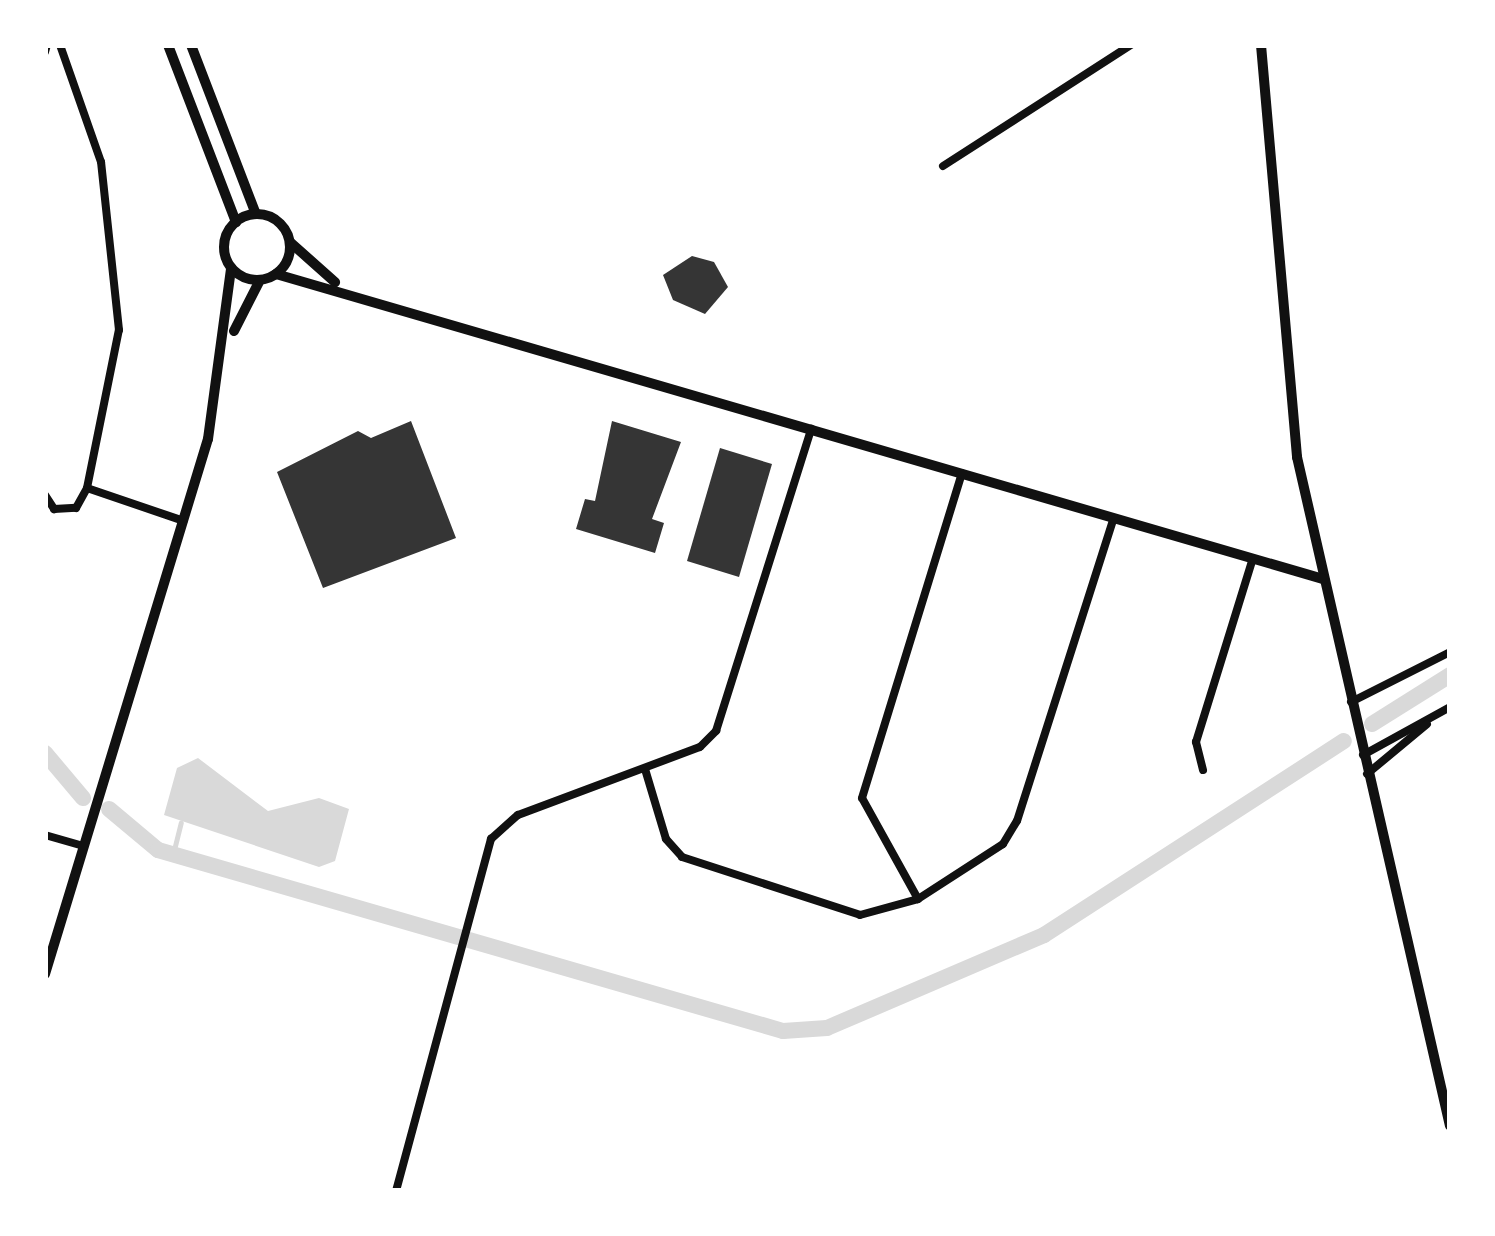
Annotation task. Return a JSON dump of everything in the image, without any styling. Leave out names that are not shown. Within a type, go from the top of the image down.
[{"type":"street","points":[[45,496],[54,509],[76,508],[87,488],[119,330],[116,266],[101,162],[60,45]]},
{"type":"street","points":[[168,45],[236,222]]},
{"type":"street","points":[[191,45],[256,214],[338,284]]},
{"type":"street","points":[[943,166],[1131,45]]},
{"type":"street","points":[[1261,45],[1297,457],[1349,702],[1450,1126]]},
{"type":"street","points":[[230,340],[231,268],[224,249],[236,222],[256,214]]},
{"type":"street","points":[[276,274],[289,241]]},
{"type":"street","points":[[231,268],[260,280]]},
{"type":"street","points":[[45,974],[185,521],[230,340],[260,280],[276,274],[338,284],[1113,520],[1323,579]]},
{"type":"street","points":[[396,1191],[458,952],[503,824],[645,769],[716,731],[811,427]]},
{"type":"street","points":[[918,899],[862,798],[962,473]]},
{"type":"street","points":[[87,488],[185,521]]},
{"type":"street","points":[[645,769],[666,839],[682,857],[860,915],[918,899],[1003,844],[1017,821],[1113,520]]},
{"type":"street","points":[[1203,770],[1196,742],[1252,561]]},
{"type":"street","points":[[1349,702],[1450,652]]},
{"type":"street","points":[[1363,755],[1450,707]]},
{"type":"street","points":[[1367,774],[1437,715]]},
{"type":"street","points":[[45,835],[83,846]]},
{"type":"street","points":[[1436,1062],[1450,1058]]},
{"type":"shaded area","points":[[198,758],[268,811],[319,798],[349,809],[335,861],[319,867],[164,815],[177,768]]},
{"type":"building","points":[[692,256],[714,262],[728,287],[705,314],[673,300],[663,275]]},
{"type":"building","points":[[411,421],[456,538],[323,588],[277,472],[358,431],[371,438]]},
{"type":"building","points":[[612,421],[681,442],[652,519],[664,523],[655,553],[576,529],[585,499],[595,501]]},
{"type":"building","points":[[720,448],[772,464],[739,577],[687,561]]},
{"type":"waterway","points":[[1372,724],[1450,675]]},
{"type":"waterway","points":[[109,809],[158,850],[783,1031],[827,1028],[1044,935],[1344,741]]},
{"type":"waterway","points":[[45,753],[83,798]]},
{"type":"waterway","points":[[173,854],[181,823]]}]
